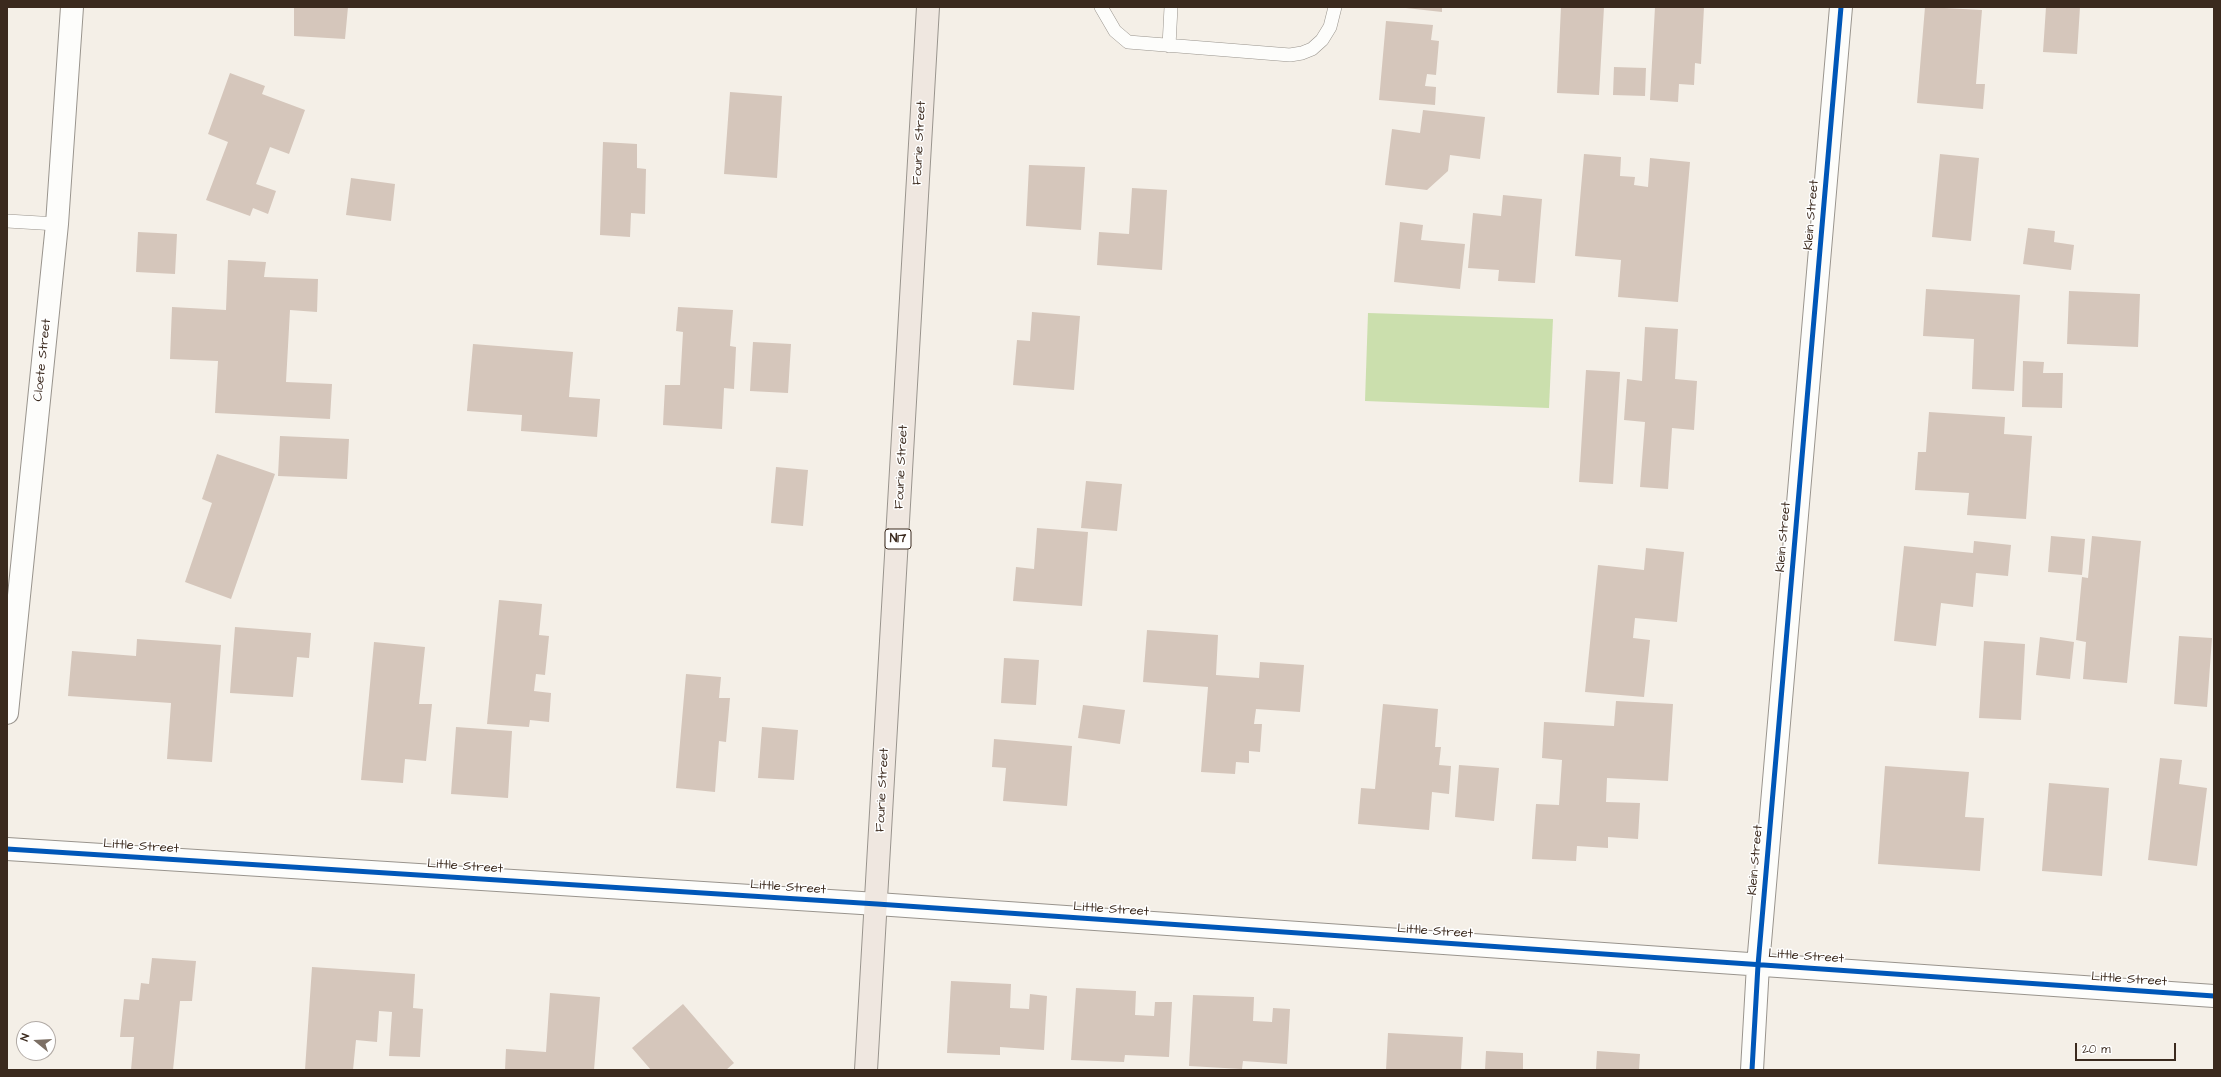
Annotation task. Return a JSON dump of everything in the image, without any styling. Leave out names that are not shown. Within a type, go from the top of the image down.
[{"type":"highway","name":"Fourie Street","points":[[866,1070],[877,904],[928,7]]},
{"type":"street","name":"Cloete Street","points":[[7,713],[58,224],[72,7]]},
{"type":"street","name":"Klein Street","points":[[1752,1070],[1758,965],[1841,7]]},
{"type":"street","name":"Little Street","points":[[7,850],[877,904],[2214,996]]},
{"type":"lane","points":[[1101,7],[1115,31],[1123,39],[1134,44],[1290,55],[1302,53],[1312,49],[1322,40],[1330,27],[1335,7]]},
{"type":"lane","points":[[1169,46],[1171,7]]},
{"type":"lane","points":[[7,221],[58,224]]},
{"type":"green space","points":[[1368,313],[1553,319],[1549,408],[1365,401]]},
{"type":"building","points":[[294,7],[348,7],[345,39],[294,36]]},
{"type":"building","points":[[1397,7],[1442,7],[1442,12]]},
{"type":"building","points":[[1561,7],[1604,7],[1599,95],[1557,93]]},
{"type":"building","points":[[1655,7],[1704,7],[1701,64],[1695,63],[1694,85],[1679,84],[1678,102],[1650,100]]},
{"type":"building","points":[[1925,7],[1982,10],[1976,84],[1985,84],[1983,109],[1917,103]]},
{"type":"building","points":[[2046,7],[2080,7],[2077,54],[2043,52]]},
{"type":"building","points":[[1386,21],[1433,25],[1431,40],[1439,41],[1436,75],[1427,74],[1425,86],[1436,87],[1435,105],[1379,100]]},
{"type":"building","points":[[1614,67],[1646,68],[1645,96],[1613,95]]},
{"type":"building","points":[[230,73],[265,86],[262,94],[305,110],[289,154],[270,147],[256,184],[276,191],[268,214],[253,208],[250,216],[206,200],[228,142],[208,134]]},
{"type":"building","points":[[730,92],[782,96],[777,178],[724,174]]},
{"type":"building","points":[[1423,110],[1485,117],[1480,159],[1450,155],[1448,171],[1427,190],[1385,185],[1392,129],[1420,133]]},
{"type":"building","points":[[603,142],[637,144],[637,168],[646,169],[645,214],[631,213],[630,237],[600,235]]},
{"type":"building","points":[[1584,154],[1621,157],[1620,176],[1635,177],[1634,185],[1648,187],[1650,158],[1690,162],[1678,302],[1618,297],[1621,260],[1575,256]]},
{"type":"building","points":[[1940,154],[1979,158],[1971,241],[1932,237]]},
{"type":"building","points":[[1029,165],[1085,167],[1081,230],[1026,226]]},
{"type":"building","points":[[351,178],[395,184],[391,221],[346,215]]},
{"type":"building","points":[[1132,188],[1167,190],[1162,270],[1097,265],[1099,232],[1129,234]]},
{"type":"building","points":[[1503,195],[1542,199],[1535,283],[1498,281],[1499,270],[1468,268],[1473,213],[1501,216]]},
{"type":"building","points":[[1400,222],[1423,225],[1421,240],[1465,244],[1460,289],[1394,282]]},
{"type":"building","points":[[2028,228],[2055,231],[2054,242],[2074,245],[2071,270],[2023,264]]},
{"type":"building","points":[[138,232],[177,234],[175,274],[136,272]]},
{"type":"building","points":[[228,260],[266,262],[264,277],[318,279],[317,312],[290,310],[286,382],[332,384],[330,419],[215,413],[218,361],[170,359],[172,307],[226,310]]},
{"type":"building","points":[[1926,289],[2020,295],[2014,391],[1972,389],[1974,339],[1923,336]]},
{"type":"building","points":[[2069,291],[2140,294],[2138,347],[2067,344]]},
{"type":"building","points":[[678,307],[733,310],[730,346],[736,347],[734,389],[724,388],[722,429],[663,425],[665,385],[680,385],[683,332],[676,331]]},
{"type":"building","points":[[1032,312],[1080,316],[1074,390],[1013,385],[1017,340],[1030,341]]},
{"type":"building","points":[[1645,327],[1678,329],[1675,379],[1697,381],[1694,430],[1672,428],[1668,489],[1640,487],[1645,422],[1624,420],[1627,379],[1642,381]]},
{"type":"building","points":[[753,342],[791,344],[788,393],[750,391]]},
{"type":"building","points":[[473,344],[573,352],[569,397],[600,399],[597,437],[521,431],[522,415],[467,411]]},
{"type":"building","points":[[2023,361],[2044,362],[2043,373],[2063,373],[2062,408],[2022,407]]},
{"type":"building","points":[[1586,370],[1620,372],[1613,484],[1579,482]]},
{"type":"building","points":[[1929,412],[2005,417],[2004,434],[2032,436],[2026,519],[1967,515],[1969,493],[1915,490],[1918,452],[1926,452]]},
{"type":"building","points":[[280,436],[349,439],[347,479],[278,476]]},
{"type":"building","points":[[217,454],[275,474],[231,599],[185,582],[212,503],[202,499]]},
{"type":"building","points":[[776,467],[808,470],[803,526],[771,523]]},
{"type":"building","points":[[1086,481],[1122,484],[1117,531],[1081,528]]},
{"type":"building","points":[[1037,528],[1088,532],[1082,606],[1013,601],[1016,567],[1034,569]]},
{"type":"building","points":[[2051,536],[2085,539],[2082,575],[2048,572]]},
{"type":"building","points":[[2092,536],[2141,541],[2127,683],[2083,679],[2086,642],[2076,640],[2082,577],[2088,578]]},
{"type":"building","points":[[1974,541],[2011,545],[2008,576],[1976,573],[1973,607],[1941,603],[1936,646],[1894,641],[1904,546],[1973,553]]},
{"type":"building","points":[[1646,548],[1684,552],[1677,622],[1635,618],[1633,638],[1650,640],[1644,697],[1585,692],[1598,565],[1644,570]]},
{"type":"building","points":[[499,600],[542,604],[539,635],[549,636],[545,675],[536,674],[534,691],[551,693],[549,722],[530,720],[529,727],[487,724]]},
{"type":"building","points":[[235,627],[311,633],[309,658],[297,657],[293,697],[230,693]]},
{"type":"building","points":[[1147,630],[1218,635],[1216,675],[1259,678],[1260,662],[1304,665],[1300,712],[1256,709],[1254,724],[1262,724],[1260,752],[1249,751],[1249,763],[1236,762],[1235,774],[1201,772],[1208,687],[1143,682]]},
{"type":"building","points":[[2179,636],[2212,638],[2207,707],[2174,704]]},
{"type":"building","points":[[2040,637],[2074,642],[2070,679],[2036,675]]},
{"type":"building","points":[[137,639],[221,645],[212,762],[167,759],[171,703],[68,696],[72,651],[136,656]]},
{"type":"building","points":[[1984,641],[2025,644],[2021,720],[1979,718]]},
{"type":"building","points":[[374,642],[425,647],[419,704],[432,704],[426,761],[405,759],[403,783],[361,780]]},
{"type":"building","points":[[1004,658],[1039,660],[1036,705],[1001,703]]},
{"type":"building","points":[[686,674],[721,677],[719,698],[730,698],[726,742],[719,741],[715,792],[676,788]]},
{"type":"building","points":[[1616,701],[1673,704],[1668,781],[1607,778],[1606,802],[1640,803],[1638,839],[1608,837],[1608,848],[1577,846],[1576,861],[1532,859],[1536,804],[1559,805],[1562,760],[1542,758],[1544,722],[1614,726]]},
{"type":"building","points":[[1383,704],[1438,709],[1435,747],[1441,747],[1439,765],[1451,766],[1449,794],[1432,792],[1429,830],[1358,824],[1361,788],[1375,789]]},
{"type":"building","points":[[1083,705],[1125,710],[1120,744],[1078,738]]},
{"type":"building","points":[[456,727],[512,731],[508,798],[451,794]]},
{"type":"building","points":[[762,727],[798,730],[794,780],[758,778]]},
{"type":"building","points":[[994,739],[1072,746],[1067,806],[1003,801],[1006,768],[992,767]]},
{"type":"building","points":[[2160,758],[2182,760],[2179,784],[2207,788],[2197,866],[2148,860]]},
{"type":"building","points":[[1459,765],[1499,768],[1494,821],[1455,817]]},
{"type":"building","points":[[1885,766],[1969,772],[1965,817],[1984,818],[1980,871],[1878,864]]},
{"type":"building","points":[[2049,783],[2109,788],[2102,876],[2042,871]]},
{"type":"building","points":[[152,958],[196,961],[192,1001],[180,1001],[173,1070],[131,1070],[134,1037],[120,1037],[124,999],[139,1000],[141,983],[149,984]]},
{"type":"building","points":[[312,967],[415,974],[413,1008],[423,1009],[420,1057],[389,1056],[392,1012],[379,1011],[377,1042],[356,1040],[353,1070],[305,1070]]},
{"type":"building","points":[[951,981],[1011,984],[1010,1008],[1029,1009],[1030,994],[1047,996],[1044,1050],[1000,1047],[1000,1055],[947,1053]]},
{"type":"building","points":[[1076,988],[1136,991],[1135,1015],[1154,1016],[1155,1002],[1172,1002],[1169,1057],[1125,1055],[1124,1062],[1071,1060]]},
{"type":"building","points":[[550,993],[600,997],[594,1070],[505,1070],[506,1049],[546,1052]]},
{"type":"building","points":[[1193,995],[1254,997],[1253,1021],[1272,1022],[1273,1008],[1290,1009],[1287,1064],[1243,1061],[1242,1069],[1189,1066]]},
{"type":"building","points":[[683,1004],[734,1063],[726,1070],[651,1070],[632,1048]]},
{"type":"building","points":[[1388,1033],[1463,1037],[1461,1070],[1386,1070]]},
{"type":"building","points":[[1486,1051],[1523,1053],[1523,1070],[1485,1070]]},
{"type":"building","points":[[1597,1051],[1640,1054],[1639,1070],[1596,1070]]},
{"type":"cycle path","points":[[1752,1070],[1758,965],[1841,7]]},
{"type":"cycle path","points":[[7,849],[877,904],[2214,996]]}]
